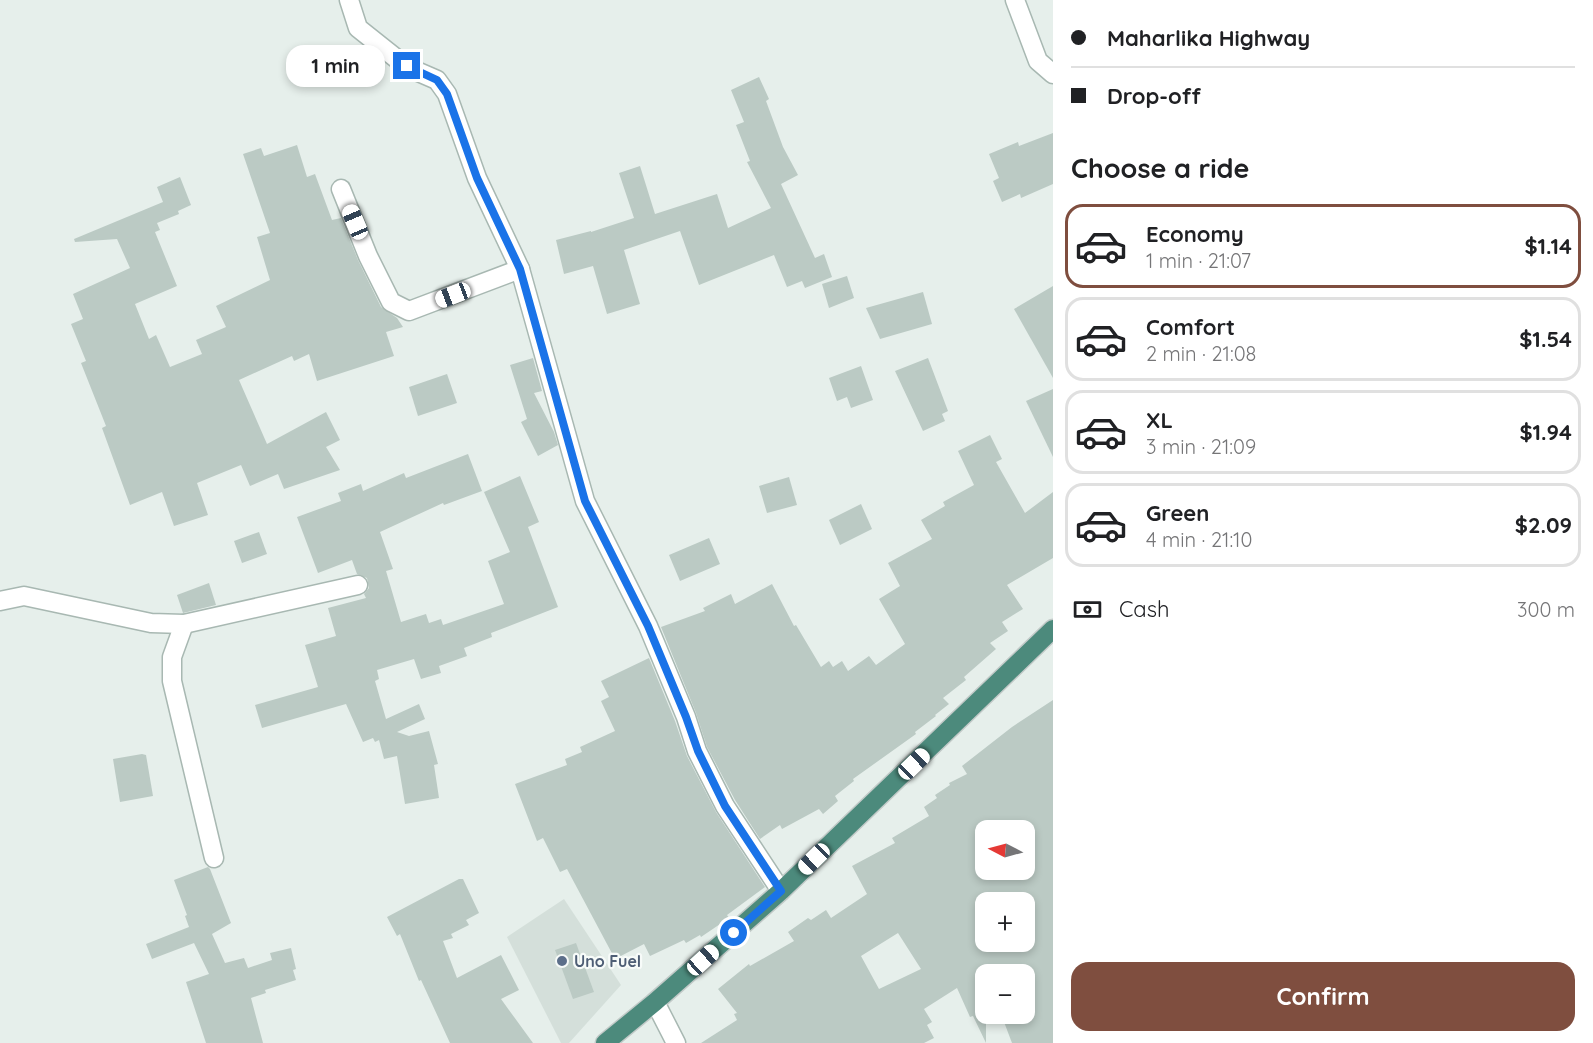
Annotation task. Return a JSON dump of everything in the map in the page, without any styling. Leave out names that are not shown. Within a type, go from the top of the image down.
[{"type":"highway","points":[[605,1043],[656,1002],[781,891],[1053,629]]},
{"type":"street","points":[[349,0],[358,28],[407,66],[437,80],[447,94],[477,178],[520,269],[585,501],[648,626],[711,779],[725,806],[781,891]]},
{"type":"street","points":[[1015,0],[1038,61],[1053,74]]},
{"type":"street","points":[[341,189],[368,256],[390,302],[409,311],[520,269]]},
{"type":"street","points":[[0,601],[24,596],[151,623],[184,624],[358,585]]},
{"type":"street","points":[[184,624],[172,657],[172,681],[214,858]]},
{"type":"street","points":[[656,1002],[676,1043]]},
{"type":"shaded area","name":"Uno Fuel","points":[[564,899],[621,985],[569,1043],[561,1043],[507,937]]},
{"type":"building","points":[[759,77],[769,99],[766,101],[783,147],[798,175],[781,184],[815,258],[824,254],[832,277],[805,288],[802,281],[787,287],[774,255],[699,285],[680,231],[624,250],[640,304],[607,314],[593,266],[564,274],[556,240],[591,232],[634,218],[619,173],[640,166],[655,214],[717,194],[728,228],[771,208],[747,162],[750,161],[736,125],[744,122],[731,90]]},
{"type":"building","points":[[1053,133],[1053,184],[1021,198],[1020,194],[1002,202],[993,181],[999,178],[989,154],[1018,142],[1019,146]]},
{"type":"building","points":[[297,145],[307,177],[315,174],[332,220],[341,218],[381,307],[397,318],[403,327],[386,332],[394,356],[317,381],[309,354],[294,361],[292,356],[239,380],[267,444],[326,412],[340,440],[326,447],[340,470],[284,489],[278,474],[250,486],[241,465],[197,483],[208,515],[174,526],[162,492],[130,505],[102,428],[106,426],[81,363],[86,361],[71,324],[83,319],[73,294],[130,268],[117,239],[75,242],[74,239],[163,202],[157,187],[180,177],[191,205],[178,211],[179,214],[157,223],[160,230],[155,232],[177,286],[135,304],[149,339],[156,335],[170,367],[202,354],[196,340],[226,327],[216,306],[270,280],[257,237],[270,233],[243,154],[261,148],[264,156]]},
{"type":"building","points":[[847,276],[854,298],[829,308],[822,284]]},
{"type":"building","points":[[1053,286],[1053,378],[1014,309]]},
{"type":"building","points":[[923,292],[932,324],[880,339],[866,308]]},
{"type":"building","points":[[533,358],[542,391],[534,393],[554,432],[558,445],[538,456],[521,422],[527,419],[510,365]]},
{"type":"building","points":[[928,358],[948,411],[942,414],[945,421],[923,431],[895,371]]},
{"type":"building","points":[[861,366],[873,400],[851,408],[847,397],[837,401],[829,378]]},
{"type":"building","points":[[447,374],[457,403],[418,416],[409,387]]},
{"type":"building","points":[[1053,389],[1053,457],[1026,401]]},
{"type":"building","points":[[990,435],[1002,459],[996,462],[1025,513],[1053,492],[1053,558],[1007,585],[1023,609],[1002,622],[1008,631],[990,643],[996,649],[964,677],[966,680],[943,698],[949,704],[915,732],[916,734],[853,779],[854,781],[835,796],[838,801],[823,814],[819,809],[782,829],[780,825],[760,839],[735,800],[707,747],[696,713],[661,627],[705,611],[703,608],[731,594],[735,604],[772,584],[794,626],[796,625],[821,667],[829,661],[833,667],[842,661],[848,671],[869,656],[876,665],[905,644],[879,599],[900,586],[888,563],[932,539],[921,520],[945,506],[943,502],[974,485],[958,451]]},
{"type":"building","points":[[468,454],[482,491],[444,505],[443,503],[380,532],[393,569],[386,571],[401,622],[426,614],[429,623],[441,619],[443,625],[504,604],[488,561],[510,552],[484,492],[520,476],[539,522],[528,527],[558,607],[491,633],[492,637],[464,648],[467,656],[439,666],[441,673],[421,679],[414,659],[377,670],[379,679],[375,681],[386,719],[419,704],[425,719],[397,732],[409,736],[429,731],[438,764],[434,765],[439,798],[405,804],[397,756],[384,759],[379,740],[375,742],[373,738],[363,742],[346,704],[262,728],[255,705],[318,687],[305,645],[336,636],[328,608],[366,598],[364,594],[369,588],[367,578],[357,574],[352,560],[318,573],[297,517],[341,501],[338,493],[361,484],[363,491],[404,473],[406,478]]},
{"type":"building","points":[[789,477],[797,505],[767,513],[759,486]]},
{"type":"building","points":[[861,504],[872,529],[840,545],[829,520]]},
{"type":"building","points":[[259,532],[267,554],[242,563],[234,541]]},
{"type":"building","points":[[709,538],[720,564],[680,581],[669,555]]},
{"type":"building","points":[[209,583],[216,605],[183,613],[177,595]]},
{"type":"building","points":[[649,658],[687,756],[716,812],[765,887],[727,915],[729,918],[701,937],[700,935],[686,943],[684,940],[650,956],[644,944],[615,959],[567,869],[560,872],[543,838],[537,841],[515,784],[567,765],[565,759],[582,752],[580,747],[615,731],[601,701],[609,697],[601,681]]},
{"type":"building","points":[[1053,700],[1053,1043],[1012,1043],[1005,1024],[1035,1024],[1035,964],[975,964],[975,1020],[973,1016],[970,1017],[957,988],[924,1009],[932,1022],[927,1025],[934,1038],[924,1043],[701,1043],[737,1020],[734,1014],[737,1013],[718,989],[749,964],[750,966],[794,941],[788,932],[808,918],[811,920],[826,910],[831,918],[867,894],[852,866],[895,843],[892,838],[929,816],[924,807],[937,798],[935,795],[950,785],[949,783],[967,774],[962,766],[1012,727]],"holes":[[[898,933],[921,969],[879,989],[861,956]]]},
{"type":"building","points":[[146,755],[153,796],[120,802],[113,759]]},
{"type":"building","points":[[208,867],[231,923],[212,934],[225,963],[244,958],[248,968],[272,960],[270,953],[291,948],[296,980],[265,990],[266,993],[251,998],[263,1043],[206,1043],[186,982],[209,974],[194,943],[152,959],[146,944],[189,927],[174,880]]},
{"type":"building","points":[[463,879],[479,913],[466,920],[469,925],[451,934],[453,938],[443,941],[457,978],[501,955],[519,990],[501,999],[533,1043],[450,1043],[421,980],[419,981],[400,934],[397,936],[387,917]]},
{"type":"building","points":[[576,943],[594,992],[573,999],[555,950]]},
{"type":"building","points":[[977,1024],[986,1024],[986,1043]]},
{"type":"place","name":"Uno Fuel","points":[[562,961]]},
{"type":"route","points":[[407,66],[437,80],[447,94],[477,178],[520,269],[585,501],[648,626],[698,751],[725,806],[781,891],[734,933]]}]
